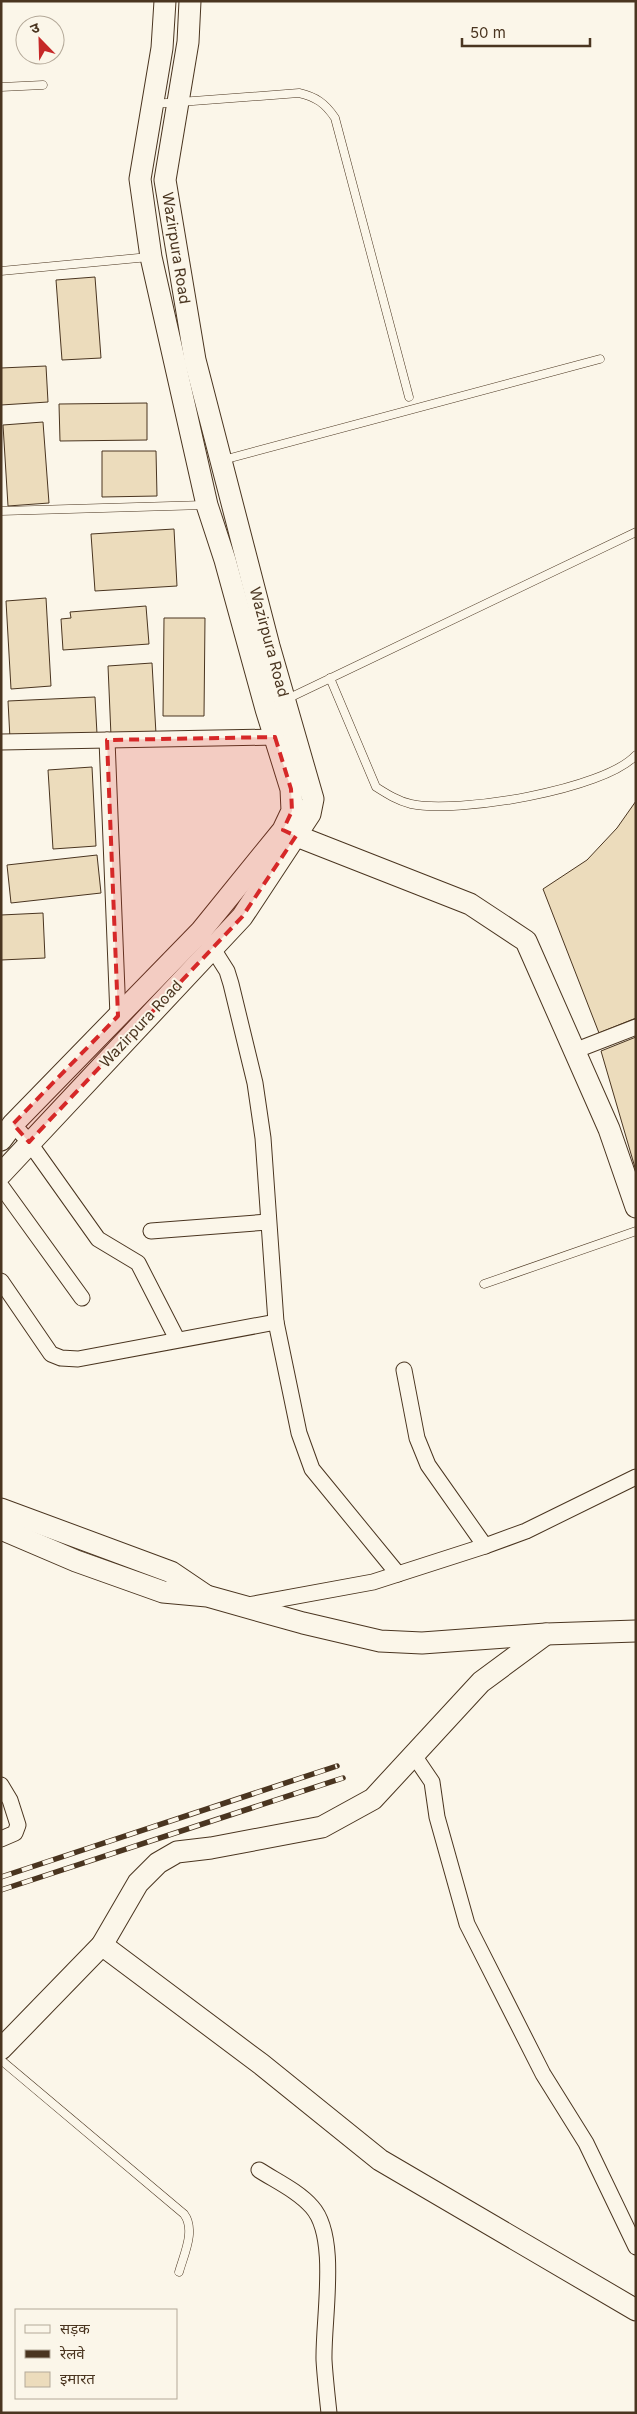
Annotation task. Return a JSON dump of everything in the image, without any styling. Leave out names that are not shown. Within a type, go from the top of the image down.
[{"type":"main road","name":"Wazirpura Road","points":[[165,1],[162,48],[151,104],[140,179],[151,257],[207,505],[225,560],[266,709],[291,789],[290,833]]},
{"type":"main road","name":"Wazirpura Road","points":[[11,1141],[206,939],[290,833],[310,814],[313,799],[220,460],[195,360],[165,180],[176,102],[188,42],[190,1]]},
{"type":"main road","points":[[290,833],[470,904],[526,941],[609,1129],[636,1206]]},
{"type":"main road","name":"Wazirpura Road","points":[[1,1174],[11,1141],[118,1016],[206,939]]},
{"type":"main road","points":[[1,1509],[171,1572],[207,1596],[237,1607],[380,1641],[422,1643],[546,1634],[636,1632]]},
{"type":"main road","points":[[1,1529],[76,1561],[163,1592],[207,1596]]},
{"type":"main road","points":[[1,2049],[102,1945],[138,1883],[158,1863],[176,1852],[211,1848],[322,1826],[373,1799],[481,1682],[546,1634]]},
{"type":"main road","points":[[102,1945],[261,2064],[380,2160],[636,2310]]},
{"type":"street","points":[[1,742],[276,737]]},
{"type":"street","points":[[107,740],[118,1016]]},
{"type":"street","points":[[206,939],[227,971],[255,1083],[263,1138],[276,1322],[298,1433],[312,1469],[398,1574]]},
{"type":"street","points":[[574,1051],[636,1027]]},
{"type":"street","points":[[11,1141],[98,1239],[138,1262],[178,1339]]},
{"type":"street","points":[[1,1186],[82,1298]]},
{"type":"street","points":[[151,1231],[268,1222]]},
{"type":"street","points":[[1,1281],[47,1349],[61,1358],[78,1359],[276,1322]]},
{"type":"street","points":[[404,1370],[417,1438],[428,1465],[485,1546]]},
{"type":"street","points":[[237,1607],[373,1582],[485,1546],[526,1532],[636,1477]]},
{"type":"street","points":[[414,1754],[432,1782],[437,1817],[467,1924],[543,2074],[586,2143],[636,2247]]},
{"type":"street","points":[[1,1785],[10,1800],[18,1824],[15,1833],[1,1839]]},
{"type":"street","points":[[259,2170],[304,2199],[313,2208],[323,2226],[328,2262],[324,2360],[329,2413]]},
{"type":"lane","points":[[1,87],[43,85]]},
{"type":"lane","points":[[151,104],[298,93],[314,97],[328,106],[335,118],[409,397]]},
{"type":"lane","points":[[1,271],[151,257]]},
{"type":"lane","points":[[220,460],[600,359]]},
{"type":"lane","points":[[1,511],[207,505]]},
{"type":"lane","points":[[285,700],[636,532]]},
{"type":"lane","points":[[330,678],[376,787],[392,797],[410,804],[438,806],[504,801],[595,779],[621,767],[636,755]]},
{"type":"lane","points":[[484,1284],[636,1231]]},
{"type":"lane","points":[[1,2060],[184,2214],[188,2219],[190,2230],[180,2272]]},
{"type":"highlighted area","points":[[275,737],[291,789],[292,811],[283,830],[296,836],[242,917],[29,1142],[13,1124],[118,1016],[107,740]]},
{"type":"building","points":[[95,277],[101,358],[62,360],[56,280]]},
{"type":"building","points":[[46,366],[48,402],[1,405],[1,368]]},
{"type":"building","points":[[147,403],[147,440],[60,441],[59,404]]},
{"type":"building","points":[[43,422],[49,503],[8,506],[3,425]]},
{"type":"building","points":[[102,451],[156,451],[157,496],[102,497]]},
{"type":"building","points":[[174,529],[177,586],[95,591],[91,534]]},
{"type":"building","points":[[46,598],[51,686],[11,689],[6,601]]},
{"type":"building","points":[[146,606],[149,644],[63,650],[61,619],[71,618],[70,612]]},
{"type":"building","points":[[164,618],[205,618],[204,716],[163,716]]},
{"type":"building","points":[[152,663],[156,734],[111,736],[108,666]]},
{"type":"building","points":[[95,697],[97,734],[10,739],[8,701]]},
{"type":"building","points":[[92,767],[96,846],[53,849],[48,770]]},
{"type":"building","points":[[636,801],[636,1018],[599,1033],[543,889],[587,860],[617,828]]},
{"type":"building","points":[[97,855],[101,893],[11,903],[7,865]]},
{"type":"building","points":[[43,913],[45,958],[1,960],[1,915]]},
{"type":"building","points":[[636,1037],[636,1171],[601,1051]]},
{"type":"railway","points":[[1,1877],[337,1766]]},
{"type":"railway","points":[[1,1890],[343,1778]]}]
